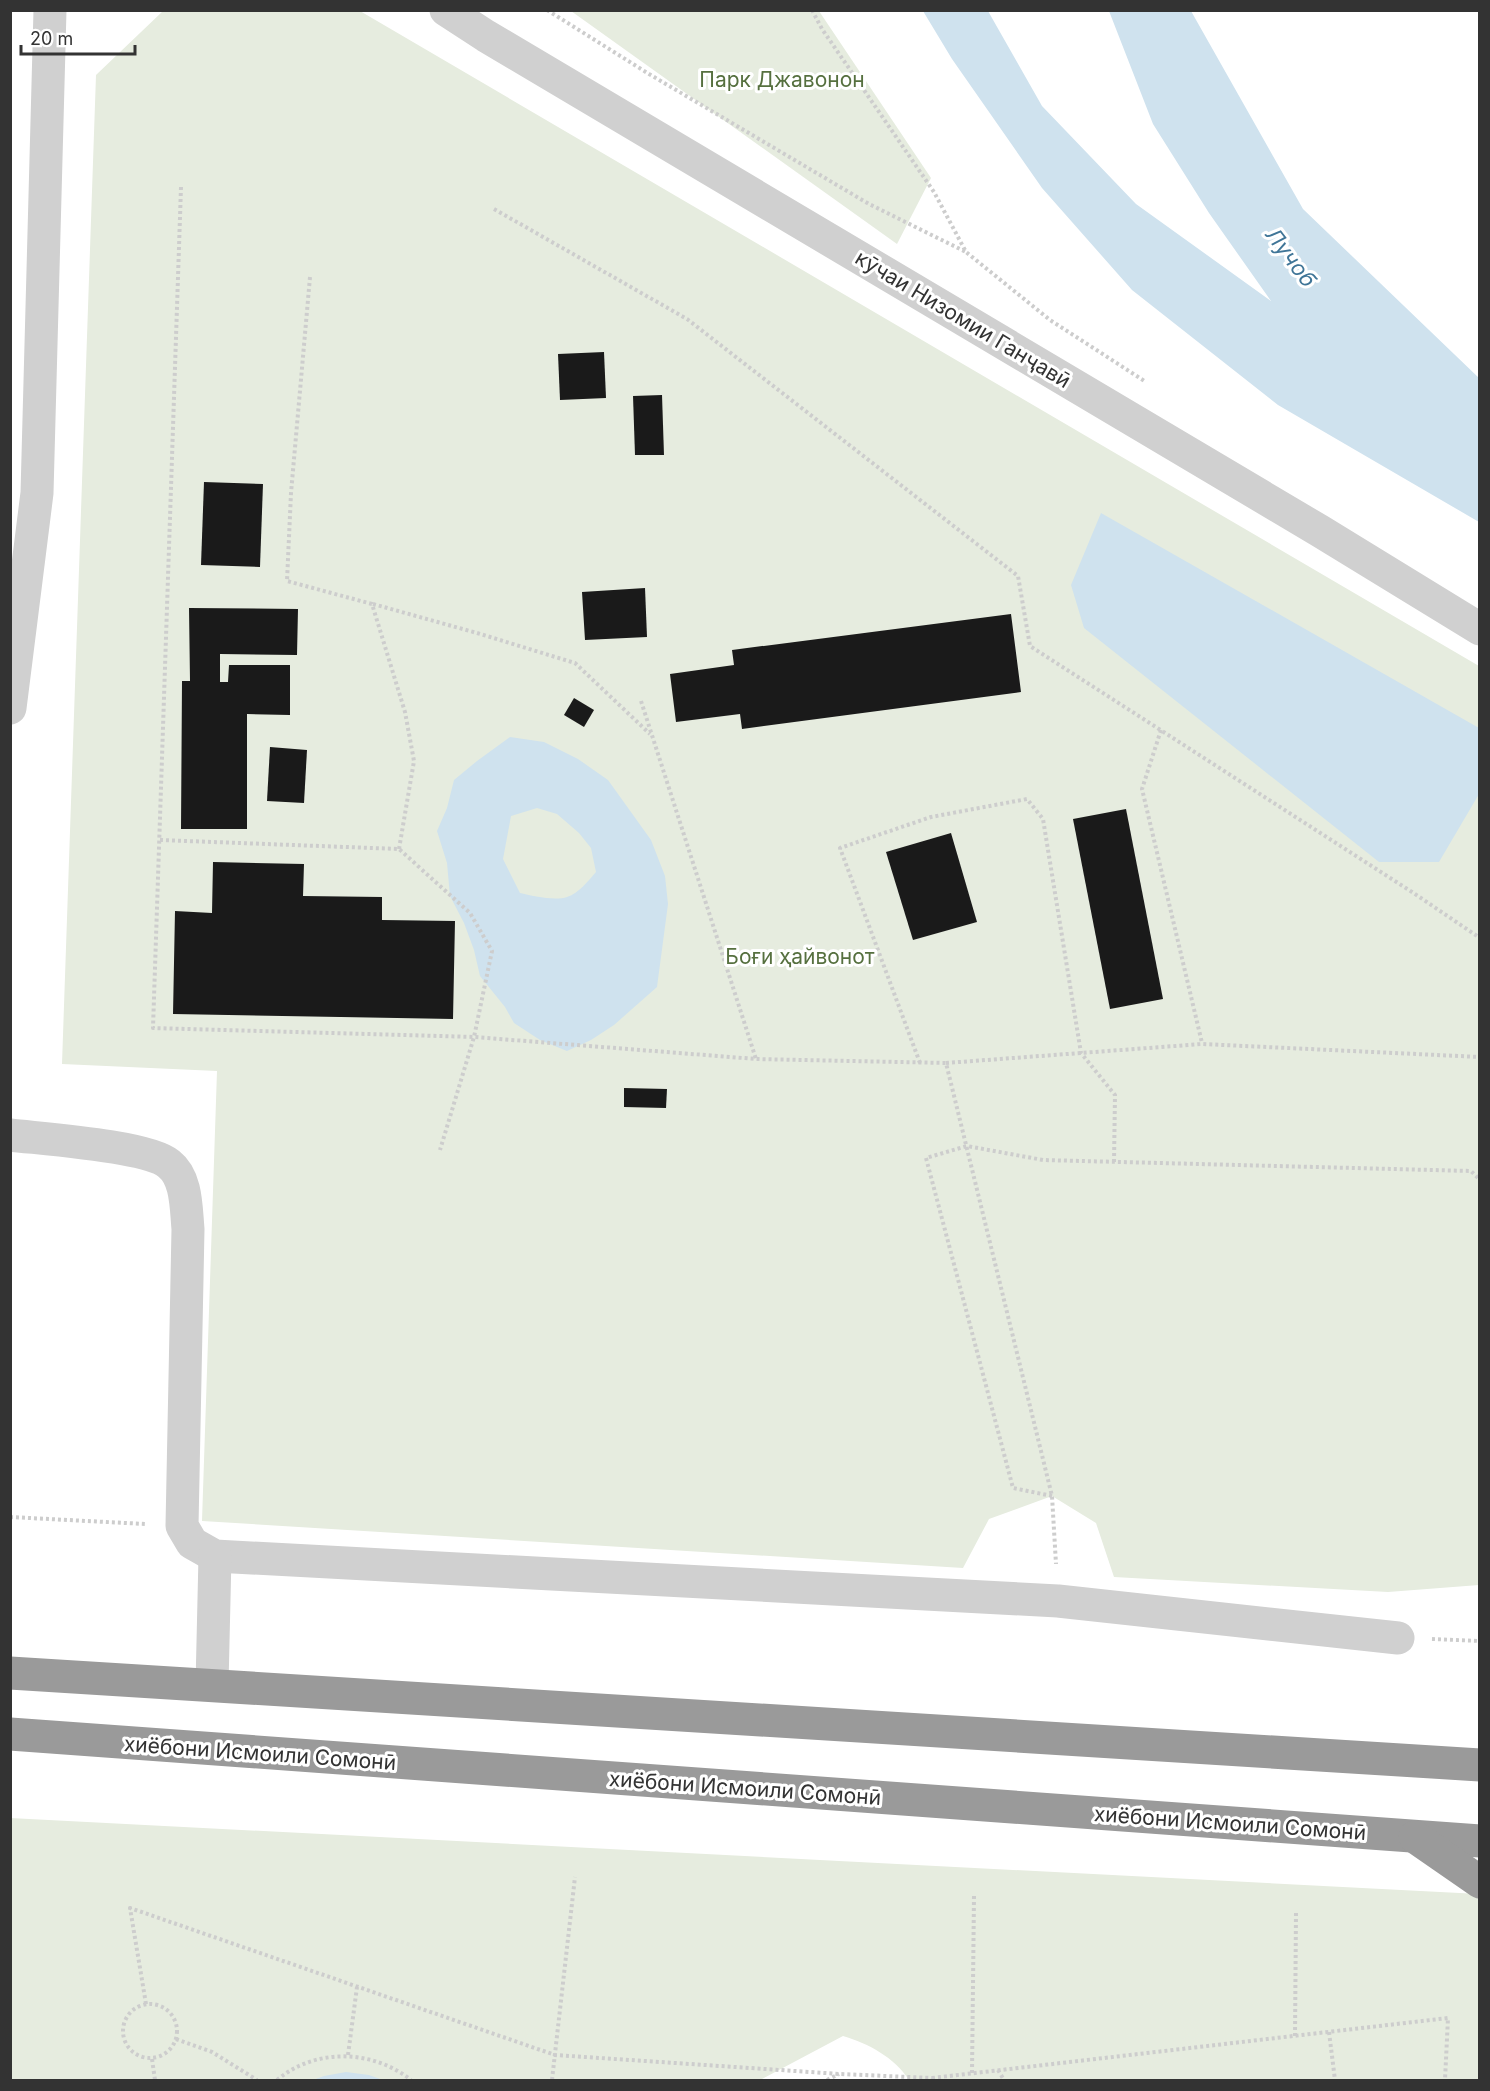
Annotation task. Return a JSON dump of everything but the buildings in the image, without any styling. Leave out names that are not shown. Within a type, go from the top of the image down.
[{"type":"highway","points":[[10,1673],[1479,1765]]},
{"type":"highway","name":"хиёбони Исмоили Сомонӣ","points":[[10,1734],[1479,1840]]},
{"type":"highway","points":[[1415,1837],[1479,1882]]},
{"type":"street","points":[[10,708],[38,493],[50,10]]},
{"type":"street","name":"кӯчаи Низомии Ганҷавӣ","points":[[446,10],[486,36],[1320,531],[1479,629]]},
{"type":"street","points":[[10,1135],[146,1152],[170,1164],[182,1182],[188,1229],[182,1526],[192,1544],[215,1556],[1058,1601],[1398,1638]]},
{"type":"street","points":[[212,1685],[215,1556]]},
{"type":"path","points":[[547,10],[649,74],[869,204],[966,252],[1050,320],[1149,384]]},
{"type":"path","points":[[812,10],[822,29],[934,192],[966,252]]},
{"type":"path","points":[[181,186],[153,1028],[474,1037],[756,1059],[920,1063],[1202,1044],[1479,1057]]},
{"type":"path","points":[[494,209],[687,319],[1018,576],[1030,646],[1479,938]]},
{"type":"path","points":[[310,277],[291,493],[287,581],[477,633],[575,663],[651,736]]},
{"type":"path","points":[[372,604],[405,712],[414,761],[399,849]]},
{"type":"path","points":[[641,701],[756,1059]]},
{"type":"path","points":[[1161,730],[1142,789],[1202,1044]]},
{"type":"path","points":[[920,1063],[840,848],[931,817],[1027,800],[1043,819],[1081,1053],[1115,1095],[1113,1162]]},
{"type":"path","points":[[160,840],[399,849],[470,913],[492,951],[474,1037],[440,1150]]},
{"type":"path","points":[[946,1063],[1052,1496],[1058,1601]]},
{"type":"path","points":[[1052,1496],[1013,1488],[926,1158],[967,1146],[1043,1160],[1471,1172],[1479,1180]]},
{"type":"path","points":[[10,1517],[182,1526]]},
{"type":"path","points":[[1398,1638],[1479,1641]]},
{"type":"path","points":[[552,2080],[575,1877]]},
{"type":"path","points":[[972,2073],[974,1896]]},
{"type":"path","points":[[146,2004],[130,1908],[555,2055],[933,2079],[1448,2018],[1445,2080]]},
{"type":"path","points":[[1295,2036],[1296,1912]]},
{"type":"path","points":[[348,2055],[357,1987]]},
{"type":"path","points":[[157,2004],[174,2018],[178,2028],[176,2039],[171,2049],[163,2056],[141,2057],[125,2044],[122,2034],[123,2024],[128,2014],[136,2007],[157,2004]]},
{"type":"path","points":[[1329,2032],[1335,2080]]},
{"type":"path","points":[[176,2039],[212,2052],[257,2080]]},
{"type":"path","points":[[277,2080],[304,2063],[326,2057],[348,2055],[370,2059],[391,2067],[411,2080]]},
{"type":"path","points":[[152,2058],[155,2080]]},
{"type":"path","points":[[998,2070],[1004,2080]]},
{"type":"path","points":[[827,2080],[840,2074]]},
{"type":"green space","name":"Боғи ҳайвонот","points":[[163,11],[360,11],[1479,666],[1479,1585],[1388,1592],[1114,1577],[1096,1523],[1052,1496],[989,1519],[963,1568],[202,1521],[217,1071],[62,1064],[96,75]]},
{"type":"green space","name":"Парк Джавонон","points":[[571,11],[819,11],[931,178],[897,244]]},
{"type":"green space","points":[[10,1818],[1479,1894],[1479,2080],[909,2080],[880,2052],[843,2036],[760,2080],[11,2080]]},
{"type":"water","name":"Лучоб","points":[[923,11],[988,11],[1042,106],[1136,204],[1271,301],[1209,213],[1153,124],[1109,11],[1191,11],[1303,209],[1479,378],[1479,522],[1278,405],[1132,290],[1042,188],[952,59]]},
{"type":"water","points":[[1101,513],[1479,728],[1479,794],[1439,862],[1379,862],[1084,628],[1071,585]]},
{"type":"water","points":[[510,737],[544,742],[578,759],[608,780],[651,840],[665,876],[668,904],[657,987],[614,1025],[591,1040],[567,1051],[540,1040],[514,1023],[505,1007],[480,976],[464,923],[450,896],[447,863],[437,831],[447,808],[454,780]],"holes":[[[537,808],[557,814],[579,833],[591,848],[596,872],[579,890],[567,897],[537,897],[520,893],[503,859],[511,816]]]},
{"type":"water","points":[[346,2072],[369,2075],[383,2080],[313,2080]]}]
